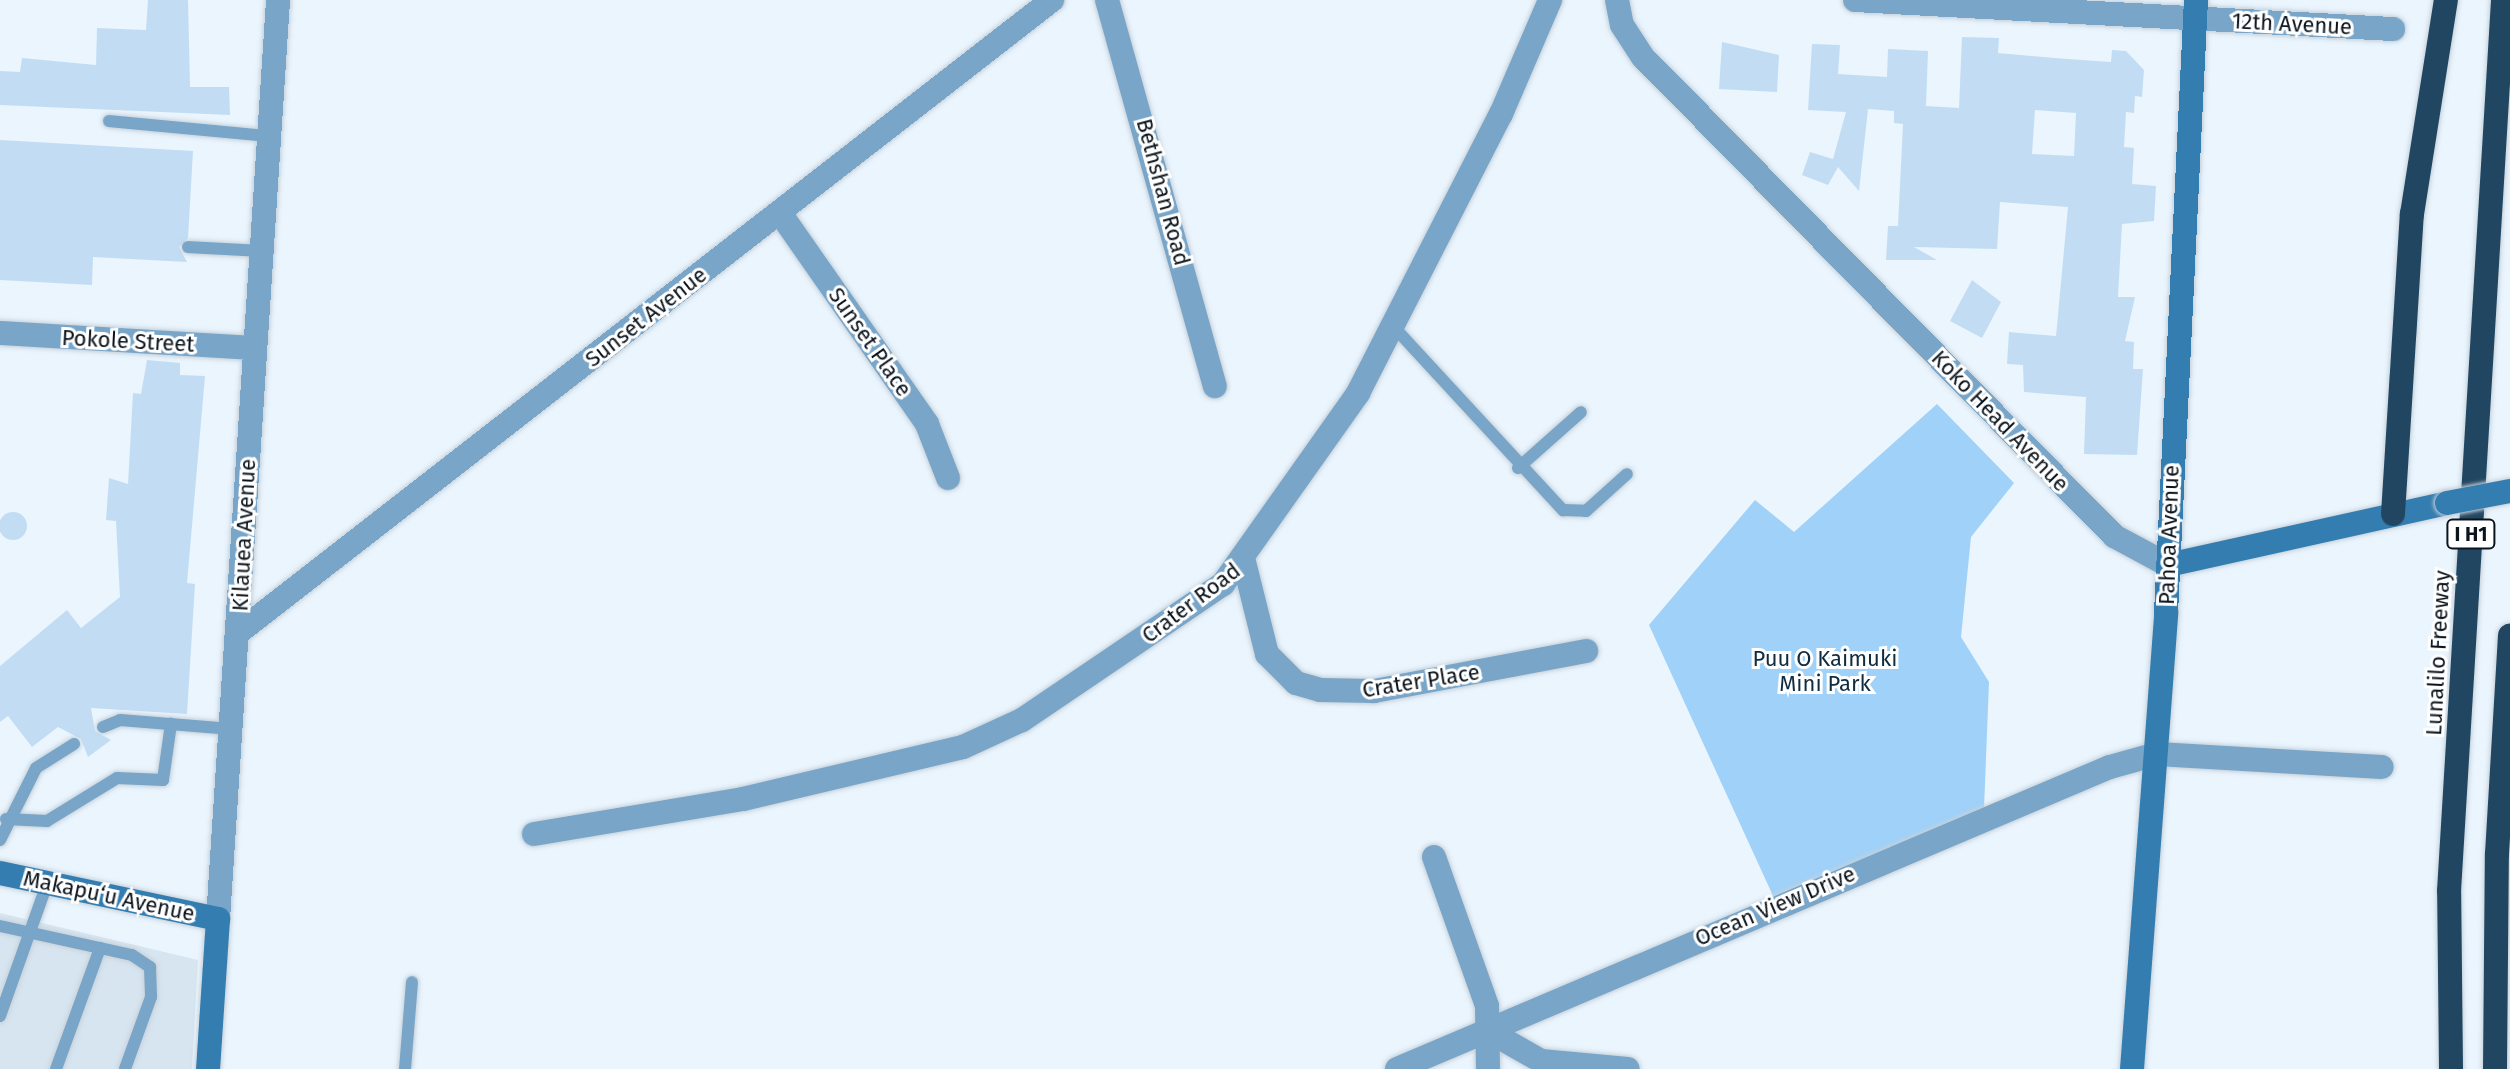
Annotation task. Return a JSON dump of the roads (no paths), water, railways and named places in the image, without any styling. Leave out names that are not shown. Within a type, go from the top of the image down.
[{"type":"highway","points":[[2393,514],[2412,214],[2446,0]]},
{"type":"highway","name":"Lunalilo Freeway","points":[[2451,1069],[2449,891],[2503,0]]},
{"type":"highway","points":[[2495,1069],[2497,854],[2510,635]]},
{"type":"street","name":"Kilauea Avenue","points":[[208,1069],[278,0]]},
{"type":"street","name":"Sunset Avenue","points":[[239,632],[1052,0]]},
{"type":"street","name":"Bethshan Road","points":[[1107,0],[1215,386]]},
{"type":"street","name":"Crater Road","points":[[534,834],[743,799],[978,742],[1197,603],[1244,562],[1358,393],[1550,0]]},
{"type":"street","name":"Koko Head Avenue","points":[[1617,0],[1622,25],[1643,57],[2105,527],[2131,550],[2168,565]]},
{"type":"street","name":"12th Avenue","points":[[1855,0],[2195,8],[2393,29]]},
{"type":"street","name":"Pahoa Avenue","points":[[2132,1069],[2157,754],[2195,8]]},
{"type":"street","name":"Sunset Place","points":[[780,213],[927,424],[948,478]]},
{"type":"street","name":"Pokole Street","points":[[0,333],[255,348]]},
{"type":"street","points":[[2168,565],[2510,491]]},
{"type":"street","name":"Crater Place","points":[[1244,562],[1267,654],[1296,683],[1320,690],[1374,691],[1586,651]]},
{"type":"street","points":[[2157,754],[2382,767]]},
{"type":"street","name":"Ocean View Drive","points":[[1397,1069],[1490,1032],[2057,787],[2157,754]]},
{"type":"street","points":[[1434,857],[1490,1032],[1488,1069]]},
{"type":"street","name":"Makapu‘u Avenue","points":[[0,873],[218,919]]},
{"type":"street","points":[[1490,1032],[1541,1061],[1628,1069]]},
{"type":"lane","points":[[109,121],[268,136]]},
{"type":"lane","points":[[188,247],[261,251]]},
{"type":"lane","points":[[1393,326],[1518,468],[1563,510],[1586,511],[1627,474]]},
{"type":"lane","points":[[1518,468],[1581,412]]},
{"type":"lane","points":[[103,727],[120,720],[232,729]]},
{"type":"lane","points":[[6,819],[47,821],[117,778],[163,780],[171,724]]},
{"type":"lane","points":[[0,840],[6,819],[36,768],[74,744]]},
{"type":"lane","points":[[0,1016],[33,934],[47,884]]},
{"type":"lane","points":[[0,926],[141,958],[155,979],[125,1069]]},
{"type":"lane","points":[[56,1069],[100,948]]},
{"type":"lane","points":[[405,1069],[412,982]]},
{"type":"park label","name":"Puu O Kaimuki Mini Park","points":[[1825,670]]}]
